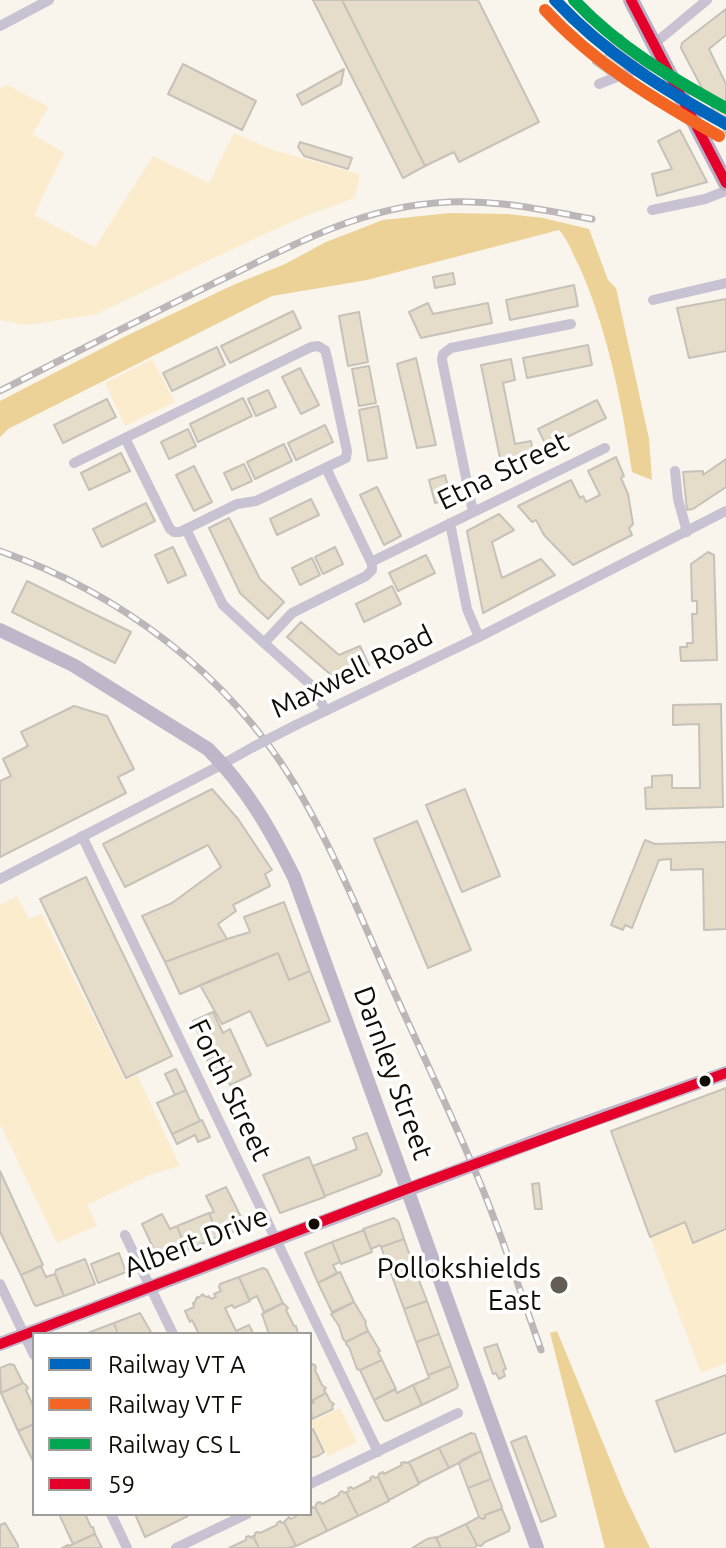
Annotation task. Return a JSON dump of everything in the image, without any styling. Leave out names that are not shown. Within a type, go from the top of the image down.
[{"type":"main road","points":[[631,0],[726,183]]},
{"type":"street","points":[[0,26],[49,0]]},
{"type":"street","points":[[599,84],[658,51],[707,0]]},
{"type":"street","points":[[652,210],[705,199],[726,191]]},
{"type":"street","points":[[653,300],[726,283]]},
{"type":"street","points":[[473,512],[443,354],[451,348],[571,324]]},
{"type":"street","points":[[74,463],[125,438],[311,347],[318,346],[325,350],[327,357],[347,455],[344,460],[256,501],[237,504],[177,532],[170,529],[125,438]]},
{"type":"street","name":"Etna Street","points":[[264,643],[292,613],[369,574],[373,568],[371,562],[605,448]]},
{"type":"street","points":[[326,468],[371,562]]},
{"type":"street","points":[[675,471],[678,499],[687,532]]},
{"type":"street","name":"Maxwell Road","points":[[0,879],[296,725],[725,514]]},
{"type":"street","points":[[450,523],[467,609],[479,637]]},
{"type":"street","points":[[186,529],[223,605],[311,685],[326,711]]},
{"type":"street","name":"Darnley Street","points":[[0,630],[73,665],[208,749],[248,794],[270,829],[294,877],[537,1548]]},
{"type":"street","name":"Forth Street","points":[[82,836],[378,1452]]},
{"type":"street","name":"Albert Drive","points":[[32,1332],[559,1132],[726,1073]]},
{"type":"street","points":[[125,1235],[172,1332]]},
{"type":"street","points":[[0,1284],[32,1351]]},
{"type":"street","name":"Albert Drive","points":[[0,1344],[32,1332]]},
{"type":"street","points":[[312,1483],[458,1413]]},
{"type":"street","points":[[112,1516],[127,1548]]},
{"type":"street","points":[[176,1548],[243,1516]]},
{"type":"shaded area","points":[[7,85],[49,107],[32,134],[64,153],[34,215],[95,247],[153,156],[209,183],[234,133],[273,150],[360,174],[355,198],[262,235],[97,314],[27,325],[0,320],[0,88]]},
{"type":"shaded area","points":[[450,213],[543,218],[589,229],[608,280],[616,288],[649,439],[652,480],[632,472],[619,394],[599,317],[580,268],[559,230],[367,280],[272,296],[8,429],[0,437],[0,401],[126,336],[285,264],[326,242],[383,220]]},
{"type":"shaded area","points":[[152,359],[175,402],[125,426],[105,383]]},
{"type":"shaded area","points":[[17,896],[29,919],[42,914],[125,1080],[137,1075],[180,1166],[152,1174],[87,1205],[97,1226],[57,1243],[0,1124],[0,905]]},
{"type":"shaded area","points":[[685,1222],[693,1243],[726,1231],[726,1363],[701,1373],[650,1237]]},
{"type":"shaded area","points":[[557,1331],[625,1496],[650,1548],[605,1548],[550,1333]]},
{"type":"shaded area","points":[[340,1408],[357,1442],[328,1456],[312,1422]]},
{"type":"building","points":[[313,0],[342,0],[425,166],[403,178]]},
{"type":"building","points":[[342,0],[478,0],[539,122],[459,162],[454,152],[425,166]]},
{"type":"building","points":[[726,9],[726,35],[709,49],[726,84],[726,134],[681,48],[682,43]]},
{"type":"building","points":[[622,35],[638,65],[611,76],[593,63],[596,59],[601,62],[614,44],[610,41],[613,37],[617,40]]},
{"type":"building","points":[[183,64],[256,101],[242,130],[168,94]]},
{"type":"building","points":[[344,69],[341,84],[302,105],[297,95]]},
{"type":"building","points":[[680,130],[707,182],[657,196],[652,174],[672,169],[658,141]]},
{"type":"building","points":[[300,142],[352,158],[348,169],[304,156],[298,147]]},
{"type":"building","points":[[453,273],[455,284],[435,288],[433,277]]},
{"type":"building","points":[[574,285],[578,306],[510,320],[506,300]]},
{"type":"building","points":[[726,299],[726,351],[689,358],[677,308]]},
{"type":"building","points":[[428,303],[433,314],[488,303],[492,323],[421,338],[409,312]]},
{"type":"building","points":[[293,311],[301,328],[230,363],[221,346]]},
{"type":"building","points":[[359,312],[368,362],[348,366],[339,316]]},
{"type":"building","points":[[588,345],[592,365],[527,378],[523,358]]},
{"type":"building","points":[[217,347],[225,365],[172,391],[163,373]]},
{"type":"building","points":[[416,358],[436,445],[417,448],[397,364]]},
{"type":"building","points":[[511,359],[515,380],[503,383],[515,444],[531,441],[533,453],[502,468],[481,365]]},
{"type":"building","points":[[369,366],[376,403],[359,406],[352,369]]},
{"type":"building","points":[[300,368],[319,405],[301,414],[282,377]]},
{"type":"building","points":[[268,390],[276,407],[256,416],[248,399]]},
{"type":"building","points":[[243,398],[252,416],[198,442],[190,424]]},
{"type":"building","points":[[107,399],[116,417],[63,443],[54,425]]},
{"type":"building","points":[[597,400],[606,418],[547,447],[538,429]]},
{"type":"building","points":[[378,406],[387,458],[368,461],[359,410]]},
{"type":"building","points":[[325,425],[333,442],[296,460],[288,443]]},
{"type":"building","points":[[188,429],[196,446],[169,459],[161,442]]},
{"type":"building","points":[[284,444],[292,461],[255,479],[247,462]]},
{"type":"building","points":[[121,453],[130,471],[89,490],[81,473]]},
{"type":"building","points":[[616,457],[628,494],[632,535],[573,565],[544,535],[536,520],[532,522],[518,506],[571,480],[580,498],[583,496],[586,502],[600,495],[588,471]]},
{"type":"building","points":[[726,459],[726,487],[687,510],[683,472],[703,471],[703,475]]},
{"type":"building","points":[[244,464],[252,481],[232,490],[224,473]]},
{"type":"building","points":[[194,466],[212,502],[194,511],[176,475]]},
{"type":"building","points":[[445,475],[451,499],[435,503],[429,480]]},
{"type":"building","points":[[377,487],[401,536],[384,545],[360,495]]},
{"type":"building","points":[[311,499],[319,515],[277,535],[270,519]]},
{"type":"building","points":[[146,503],[155,521],[102,547],[93,529]]},
{"type":"building","points":[[499,514],[514,530],[492,542],[502,578],[541,559],[555,575],[483,613],[467,531]]},
{"type":"building","points":[[229,518],[260,579],[284,602],[268,619],[240,593],[209,528]]},
{"type":"building","points":[[173,547],[186,575],[168,583],[155,555]]},
{"type":"building","points":[[335,547],[343,564],[323,574],[315,557]]},
{"type":"building","points":[[708,552],[714,555],[717,660],[681,661],[680,647],[693,643],[692,614],[697,614],[697,601],[692,601],[691,564]]},
{"type":"building","points":[[426,555],[435,573],[398,591],[389,573]]},
{"type":"building","points":[[312,558],[320,575],[300,585],[292,568]]},
{"type":"building","points":[[27,581],[131,632],[115,663],[12,612]]},
{"type":"building","points":[[392,586],[401,604],[364,622],[356,604]]},
{"type":"building","points":[[301,622],[339,655],[360,646],[369,665],[337,680],[287,637]]},
{"type":"building","points":[[721,704],[723,807],[646,809],[645,788],[652,787],[652,776],[672,775],[672,788],[700,788],[699,724],[673,725],[673,705]]},
{"type":"building","points":[[74,706],[107,716],[134,769],[118,777],[126,793],[0,857],[0,781],[11,776],[3,759],[28,746],[21,732]]},
{"type":"building","points":[[212,789],[238,819],[272,870],[265,874],[270,886],[233,905],[236,911],[218,924],[227,939],[165,962],[142,916],[172,903],[221,867],[208,845],[125,887],[103,844]]},
{"type":"building","points":[[465,789],[500,876],[462,892],[426,805]]},
{"type":"building","points":[[417,821],[471,950],[428,968],[374,839]]},
{"type":"building","points":[[645,840],[655,844],[726,842],[726,929],[704,930],[703,869],[671,870],[671,859],[659,860],[632,928],[625,925],[623,930],[611,925]]},
{"type":"building","points":[[86,877],[172,1056],[126,1078],[40,899]]},
{"type":"building","points":[[284,902],[310,971],[289,980],[278,953],[180,994],[165,962],[250,932],[244,917]]},
{"type":"building","points":[[278,953],[289,980],[310,971],[330,1021],[267,1046],[250,1011],[222,1024],[200,985]]},
{"type":"building","points":[[213,1012],[223,1033],[230,1029],[251,1075],[230,1085],[223,1070],[213,1075],[207,1060],[216,1056],[207,1037],[201,1039],[193,1021]]},
{"type":"building","points":[[176,1069],[186,1090],[175,1095],[165,1074]]},
{"type":"building","points":[[726,1088],[726,1229],[693,1243],[685,1222],[650,1237],[611,1131]]},
{"type":"building","points":[[186,1090],[200,1121],[172,1134],[157,1103]]},
{"type":"building","points":[[202,1120],[210,1137],[198,1142],[195,1135],[177,1144],[172,1134]]},
{"type":"building","points":[[367,1133],[382,1171],[380,1175],[325,1196],[313,1166],[357,1149],[353,1138]]},
{"type":"building","points":[[309,1157],[325,1197],[280,1213],[263,1175]]},
{"type":"building","points":[[0,1171],[43,1265],[21,1275],[0,1232]]},
{"type":"building","points":[[539,1183],[542,1209],[535,1209],[532,1184]]},
{"type":"building","points":[[226,1187],[245,1225],[219,1237],[209,1213],[214,1212],[206,1196]]},
{"type":"building","points":[[209,1213],[219,1237],[186,1250],[177,1226]]},
{"type":"building","points":[[162,1214],[170,1229],[177,1226],[186,1250],[161,1259],[142,1224]]},
{"type":"building","points":[[394,1218],[404,1239],[371,1249],[363,1229]]},
{"type":"building","points":[[364,1230],[372,1252],[341,1264],[332,1242]]},
{"type":"building","points":[[404,1239],[415,1270],[393,1279],[381,1247]]},
{"type":"building","points":[[332,1242],[340,1262],[333,1265],[337,1273],[318,1283],[305,1253]]},
{"type":"building","points":[[119,1253],[126,1272],[98,1283],[91,1264]]},
{"type":"building","points":[[85,1259],[95,1284],[64,1296],[56,1270]]},
{"type":"building","points":[[41,1266],[46,1277],[55,1274],[64,1296],[36,1306],[21,1275]]},
{"type":"building","points":[[263,1268],[267,1270],[283,1303],[264,1312],[257,1296],[249,1300],[239,1277]]},
{"type":"building","points":[[415,1270],[427,1301],[404,1309],[393,1279]]},
{"type":"building","points":[[340,1272],[354,1302],[332,1312],[318,1283]]},
{"type":"building","points":[[239,1277],[250,1301],[234,1308],[232,1305],[225,1308],[236,1331],[249,1325],[252,1332],[198,1332],[192,1320],[190,1322],[185,1311],[194,1307],[197,1297],[203,1294],[211,1299],[216,1297],[214,1294],[221,1291],[220,1284]]},
{"type":"building","points":[[427,1301],[439,1334],[416,1342],[404,1309]]},
{"type":"building","points":[[354,1302],[368,1331],[346,1342],[331,1314]]},
{"type":"building","points":[[283,1303],[298,1332],[268,1332],[262,1314]]},
{"type":"building","points":[[140,1313],[151,1332],[117,1332],[114,1323]]},
{"type":"building","points":[[114,1323],[117,1332],[90,1332]]},
{"type":"building","points":[[368,1331],[382,1360],[360,1370],[346,1342]]},
{"type":"building","points":[[439,1334],[451,1366],[428,1375],[416,1342]]},
{"type":"building","points":[[497,1344],[506,1369],[503,1370],[505,1376],[499,1379],[496,1373],[493,1374],[484,1348]]},
{"type":"building","points":[[382,1360],[396,1389],[374,1400],[360,1370]]},
{"type":"building","points":[[312,1364],[326,1388],[326,1393],[314,1402]]},
{"type":"building","points":[[14,1365],[23,1383],[1,1393],[0,1368]]},
{"type":"building","points":[[451,1366],[457,1388],[422,1405],[413,1385]]},
{"type":"building","points":[[726,1375],[726,1433],[675,1452],[656,1401]]},
{"type":"building","points":[[23,1383],[26,1385],[32,1404],[32,1425],[18,1431],[1,1393]]},
{"type":"building","points":[[413,1385],[422,1405],[384,1420],[374,1400],[395,1389],[397,1393]]},
{"type":"building","points":[[326,1393],[334,1404],[333,1409],[312,1419],[313,1400]]},
{"type":"building","points":[[32,1425],[32,1459],[18,1431]]},
{"type":"building","points":[[312,1430],[324,1452],[312,1458]]},
{"type":"building","points":[[475,1434],[481,1451],[449,1468],[439,1448]]},
{"type":"building","points":[[526,1436],[556,1516],[541,1522],[511,1442]]},
{"type":"building","points":[[439,1448],[449,1468],[419,1483],[409,1462]]},
{"type":"building","points":[[481,1451],[491,1479],[468,1488],[459,1464]]},
{"type":"building","points":[[409,1462],[419,1484],[389,1500],[379,1474]]},
{"type":"building","points":[[373,1476],[378,1477],[389,1501],[358,1516],[346,1492],[348,1488],[353,1489],[371,1480]]},
{"type":"building","points":[[491,1479],[502,1507],[482,1519],[468,1488]]},
{"type":"building","points":[[342,1491],[346,1492],[358,1516],[327,1531],[315,1507],[317,1503],[322,1504]]},
{"type":"building","points":[[312,1507],[315,1507],[327,1531],[296,1546],[284,1522],[289,1517],[312,1516]]},
{"type":"building","points":[[502,1509],[509,1531],[481,1546],[477,1545],[466,1524]]},
{"type":"building","points":[[60,1516],[86,1516],[93,1527],[95,1534],[73,1544]]},
{"type":"building","points":[[136,1516],[188,1516],[145,1537]]},
{"type":"building","points":[[284,1522],[296,1546],[259,1548],[253,1536],[255,1533]]},
{"type":"building","points":[[5,1523],[18,1548],[0,1548],[0,1525]]},
{"type":"building","points":[[466,1524],[477,1545],[475,1548],[441,1548],[436,1538]]},
{"type":"building","points":[[95,1534],[102,1548],[62,1548],[69,1546]]},
{"type":"building","points":[[253,1536],[259,1548],[229,1548],[246,1540]]},
{"type":"building","points":[[436,1537],[441,1548],[412,1548],[427,1539]]},
{"type":"railway","points":[[0,391],[278,252],[380,212],[435,203],[475,202],[514,205],[592,219]]},
{"type":"railway","points":[[0,551],[87,590],[167,642],[237,706],[267,743],[294,783],[322,835],[451,1116],[491,1210],[541,1350]]},
{"type":"transit line","points":[[555,0],[594,37],[635,69],[726,124]]},
{"type":"transit line","points":[[574,0],[608,32],[646,60],[726,108]]},
{"type":"transit line","name":"59","points":[[631,0],[726,183]]},
{"type":"transit line","points":[[545,10],[584,47],[627,80],[719,136]]},
{"type":"transit line","name":"59","points":[[0,1344],[420,1184],[726,1073]]},
{"type":"place","name":"Pollokshields East","points":[[559,1285]]}]
